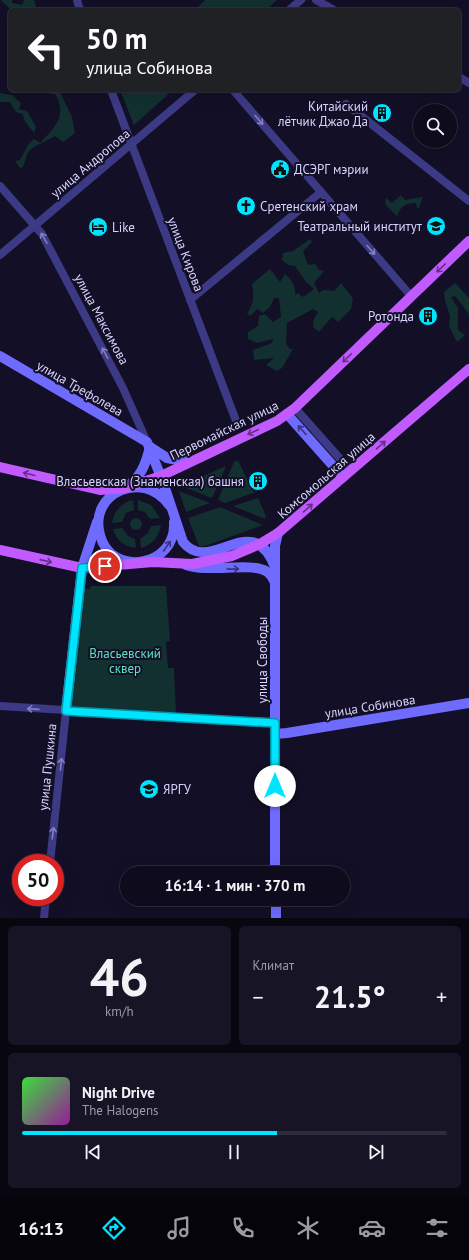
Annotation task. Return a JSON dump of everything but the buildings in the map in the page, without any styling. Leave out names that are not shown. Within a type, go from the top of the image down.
[{"type":"main road","name":"Первомайская улица","points":[[0,467],[100,490],[125,488],[161,476],[291,411],[469,241]]},
{"type":"main road","name":"улица Трефолева","points":[[0,356],[167,458],[188,462]]},
{"type":"main road","name":"Комсомольская улица","points":[[180,564],[216,560],[232,556],[260,544],[278,533],[469,369]]},
{"type":"main road","points":[[291,411],[347,474]]},
{"type":"main road","points":[[125,488],[139,487],[152,490],[163,497],[172,512],[174,531],[168,546],[157,557],[141,562],[124,561],[116,557],[106,547],[100,535],[98,526],[102,509],[111,496],[137,479],[141,472],[148,445]]},
{"type":"main road","name":"улица Максимова","points":[[148,445],[161,476],[183,542],[192,551],[205,553],[248,541],[260,544]]},
{"type":"main road","name":"улица Пушкина","points":[[66,711],[82,568],[102,509]]},
{"type":"main road","name":"улица Свободы","points":[[275,866],[274,546],[278,533]]},
{"type":"main road","name":"улица Свободы","points":[[260,544],[269,554],[275,567]]},
{"type":"main road","name":"Комсомольская улица","points":[[0,550],[82,568],[141,562],[180,564],[204,568],[262,570],[270,574],[275,583]]},
{"type":"main road","name":"улица Собинова","points":[[275,734],[469,703]]},
{"type":"main road","points":[[276,906],[276,918]]},
{"type":"street","points":[[291,8],[301,0]]},
{"type":"street","points":[[316,0],[330,8]]},
{"type":"street","name":"улица Кирова","points":[[112,92],[238,426]]},
{"type":"street","name":"улица Андропова","points":[[0,255],[193,92]]},
{"type":"street","points":[[236,92],[411,296]]},
{"type":"street","points":[[346,104],[469,200]]},
{"type":"street","name":"улица Максимова","points":[[0,186],[42,234],[123,388],[148,445]]},
{"type":"street","points":[[190,300],[321,192]]},
{"type":"street","points":[[0,706],[275,723]]},
{"type":"street","name":"улица Пушкина","points":[[51,854],[66,711]]},
{"type":"street","points":[[44,918],[45,906]]},
{"type":"green space","points":[[1,0],[12,0],[12,3],[22,5],[24,0],[34,0],[36,8],[9,8]]},
{"type":"green space","points":[[205,0],[277,0],[268,8],[198,7]]},
{"type":"green space","points":[[49,92],[60,92],[72,117],[75,133],[63,142],[55,136],[34,147],[29,151],[21,169],[15,161],[20,160],[28,145],[34,139],[40,143],[58,121],[60,115],[59,102],[55,94],[50,94]]},
{"type":"green space","points":[[121,92],[171,92],[134,125]]},
{"type":"green space","points":[[0,93],[12,95],[21,103],[19,109],[27,111],[36,127],[34,133],[24,120],[23,114],[16,112],[10,102],[0,102]]},
{"type":"green space","points":[[401,195],[405,200],[423,197],[418,210],[416,203],[409,204],[402,207],[397,216],[385,204],[386,198],[392,203]]},
{"type":"green space","points":[[310,239],[312,242],[303,251],[308,265],[315,264],[319,270],[324,271],[314,283],[319,293],[323,290],[334,291],[341,283],[353,298],[351,309],[338,322],[332,317],[319,332],[313,327],[314,319],[318,312],[313,309],[287,323],[286,344],[290,349],[293,349],[282,368],[277,371],[266,365],[274,358],[254,360],[253,350],[272,343],[273,339],[257,343],[248,339],[248,332],[258,326],[259,316],[265,314],[273,322],[281,317],[279,298],[274,298],[270,307],[263,313],[257,309],[250,316],[247,314],[253,300],[252,284],[270,269],[280,282],[285,274],[292,281],[295,295],[298,293],[303,297],[314,289],[306,282],[295,266],[288,265],[282,260],[283,253],[293,251]]},
{"type":"green space","points":[[455,283],[469,298],[469,314],[455,296],[451,297],[458,308],[458,330],[465,335],[457,342],[449,326],[450,316],[445,301],[444,292]]},
{"type":"green space","points":[[238,460],[253,492],[256,492],[225,503],[218,500],[234,462]]},
{"type":"green space","points":[[226,466],[212,498],[181,486]]},
{"type":"green space","points":[[179,491],[210,503],[186,512]]},
{"type":"green space","points":[[258,498],[266,516],[265,519],[233,506]]},
{"type":"green space","points":[[133,500],[134,510],[126,513],[122,522],[112,523],[116,511],[125,503]]},
{"type":"green space","points":[[138,500],[151,505],[160,518],[150,519],[145,512],[138,510]]},
{"type":"green space","points":[[220,507],[263,525],[205,546],[199,546],[188,518]]},
{"type":"green space","points":[[134,518],[138,518],[142,524],[138,530],[134,530],[130,526],[130,522]]},
{"type":"green space","points":[[161,525],[159,533],[154,540],[141,548],[140,539],[148,533],[151,526]]},
{"type":"green space","points":[[122,528],[128,536],[135,539],[136,548],[128,546],[118,540],[113,529]]},
{"type":"green space","name":"Власьевский сквер","points":[[91,586],[166,586],[170,641],[166,642],[168,668],[174,668],[176,715],[68,709],[80,589],[90,589]]},
{"type":"place","name":"Китайский лётчик Джао Да","points":[[382,113]]},
{"type":"place","name":"ДСЭРГ мэрии","points":[[280,169]]},
{"type":"place","name":"Сретенский храм","points":[[246,206]]},
{"type":"place","name":"Театральный институт","points":[[436,226]]},
{"type":"place","name":"Like","points":[[98,227]]},
{"type":"place","name":"Ротонда","points":[[428,316]]},
{"type":"place","name":"Власьевская (Знаменская) башня","points":[[258,481]]},
{"type":"place","name":"ЯРГУ","points":[[149,789]]},
{"type":"route","points":[[105,566],[82,568],[66,711],[275,723],[275,786]]}]
